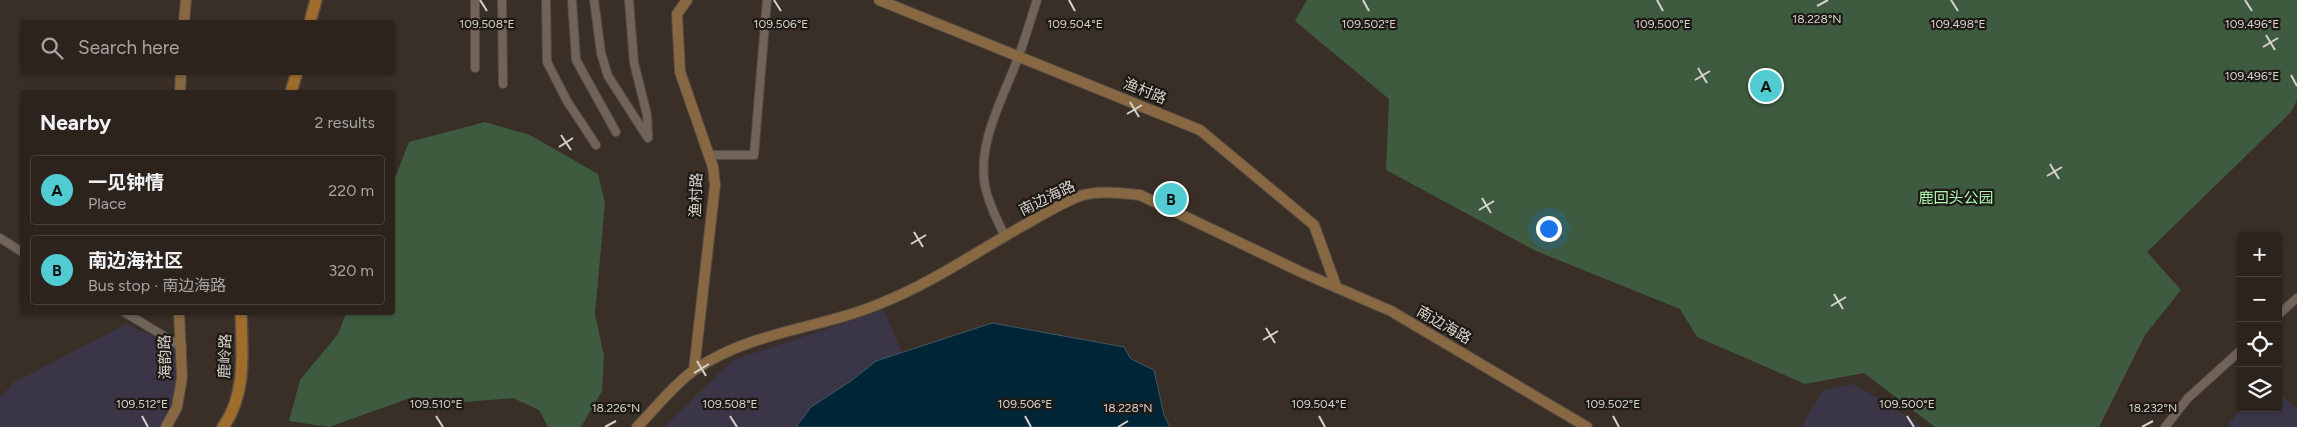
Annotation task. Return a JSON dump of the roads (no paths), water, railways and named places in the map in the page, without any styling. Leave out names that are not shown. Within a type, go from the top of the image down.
[{"type":"main road","points":[[311,20],[316,0]]},
{"type":"main road","points":[[292,90],[296,75]]},
{"type":"main road","name":"鹿岭路","points":[[222,427],[237,397],[242,371],[241,315]]},
{"type":"street","points":[[184,20],[186,0]]},
{"type":"street","points":[[475,68],[476,0]]},
{"type":"street","points":[[502,0],[503,84]]},
{"type":"street","points":[[546,0],[547,62],[567,101],[596,145]]},
{"type":"street","points":[[572,0],[576,60],[616,132]]},
{"type":"street","points":[[594,0],[601,54],[608,76],[648,138],[647,115],[634,63],[629,0]]},
{"type":"street","name":"渔村路","points":[[687,0],[677,14],[680,72],[713,167],[715,186],[694,370]]},
{"type":"street","points":[[708,154],[754,155],[768,0]]},
{"type":"street","name":"渔村路","points":[[880,0],[1200,130],[1314,225],[1336,286]]},
{"type":"street","points":[[1005,236],[990,205],[985,185],[984,162],[990,130],[1019,55],[1037,0]]},
{"type":"street","points":[[180,90],[181,75]]},
{"type":"street","name":"南边海路","points":[[637,427],[694,370],[720,355],[758,338],[852,314],[884,302],[947,270],[1045,213],[1081,196],[1115,192],[1140,195],[1303,273],[1391,312],[1587,427]]},
{"type":"street","points":[[0,238],[20,251]]},
{"type":"street","points":[[2282,311],[2297,298]]},
{"type":"street","points":[[129,315],[182,347]]},
{"type":"street","name":"海韵路","points":[[166,427],[178,407],[182,377],[179,315]]},
{"type":"street","points":[[2165,427],[2188,398],[2237,354]]},
{"type":"water","points":[[992,323],[1124,347],[1131,359],[1154,370],[1164,415],[1170,427],[796,427],[811,407],[851,381],[876,361]]},
{"type":"place","name":"一见钟情","points":[[1766,86]]},
{"type":"place","name":"南边海社区","points":[[1171,199]]},
{"type":"park label","name":"鹿回头公园","points":[[1956,198]]}]
